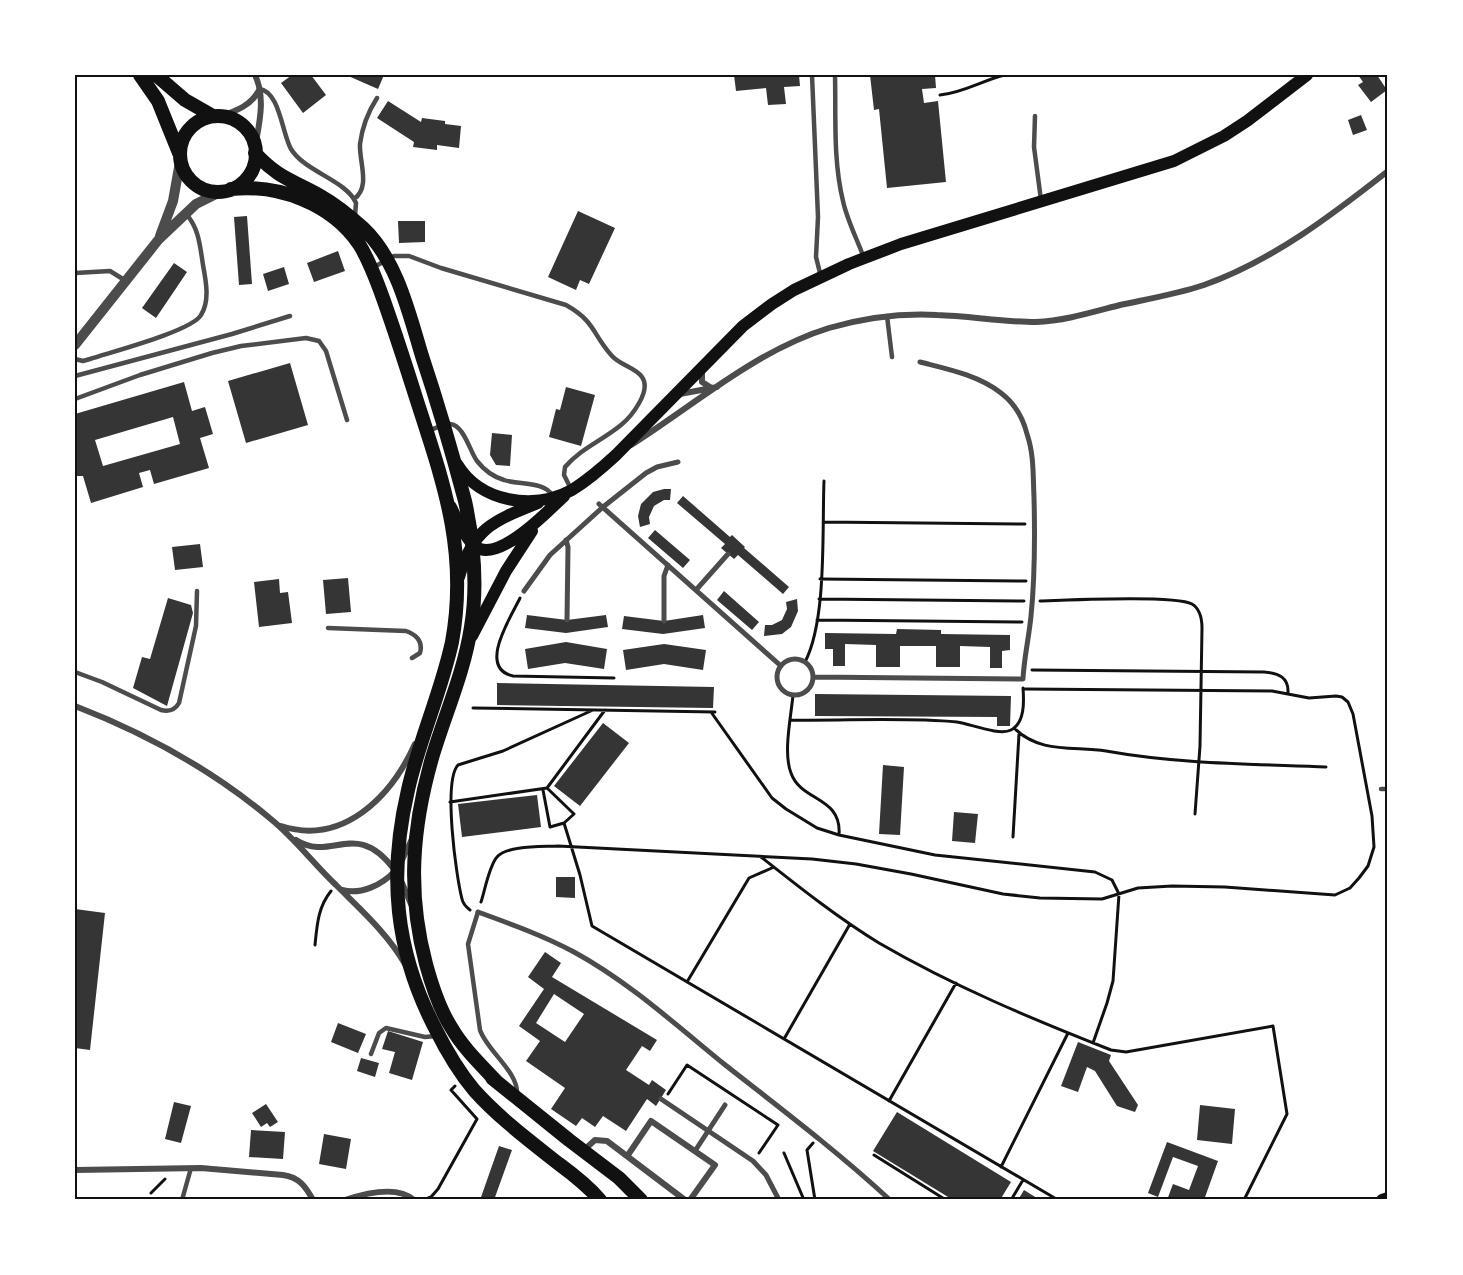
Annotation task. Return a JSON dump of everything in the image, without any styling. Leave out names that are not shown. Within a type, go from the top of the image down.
[{"type":"main road","points":[[140,75],[158,101],[184,172],[195,184],[204,189],[256,189],[299,198],[349,223],[374,240],[386,260],[409,315],[465,501],[473,544],[474,603],[467,648],[455,693],[432,759],[420,812],[413,872],[418,931],[443,1031],[457,1068],[484,1101],[517,1131],[583,1183],[600,1200]]},
{"type":"main road","points":[[156,75],[180,97],[217,116],[237,121],[252,137],[255,162],[249,175],[239,185],[225,190]]},
{"type":"main road","points":[[255,150],[282,177],[321,196],[349,223],[372,268],[387,308],[448,498],[460,524],[473,544],[484,549],[519,537],[571,490],[616,455],[704,364],[758,314],[787,295],[821,277],[901,244],[1152,168],[1196,151],[1248,121],[1307,75]]},
{"type":"main road","points":[[180,158],[181,144],[189,129],[202,119],[217,116]]},
{"type":"main road","points":[[452,454],[469,480],[488,493],[519,501],[553,498]]},
{"type":"main road","points":[[457,583],[473,544],[488,526],[571,490]]},
{"type":"main road","points":[[448,498],[454,533],[457,583],[452,642],[407,793],[396,870],[400,923],[415,984],[427,1014],[443,1031],[498,1083],[624,1182],[641,1200]]},
{"type":"main road","points":[[467,648],[484,610],[539,520]]},
{"type":"main road","points":[[1382,1200],[1388,1198]]},
{"type":"street","points":[[255,75],[259,89],[261,114],[255,150]]},
{"type":"street","points":[[217,116],[246,105],[253,100],[259,89]]},
{"type":"street","points":[[159,239],[176,190],[180,158]]},
{"type":"street","points":[[616,455],[761,359],[803,337],[843,324],[887,316],[935,315],[1052,321],[1195,288],[1227,276],[1300,236],[1388,171]]},
{"type":"street","points":[[75,345],[159,239],[202,200],[225,190]]},
{"type":"street","points":[[813,677],[1023,679],[1032,601],[1035,525],[1033,466],[1028,437],[1023,422],[1013,405],[1002,393],[989,385],[920,362]]},
{"type":"street","points":[[704,364],[701,374],[702,382],[714,388]]},
{"type":"street","points":[[698,401],[679,408],[673,404],[673,398],[688,392],[721,385]]},
{"type":"street","points":[[524,591],[545,561],[601,506],[646,473],[678,462]]},
{"type":"street","points":[[601,506],[781,666]]},
{"type":"street","points":[[566,540],[568,547],[567,620]]},
{"type":"street","points":[[696,590],[728,554]]},
{"type":"street","points":[[664,621],[664,576],[668,565]]},
{"type":"street","points":[[796,659],[805,662],[811,668],[813,677],[807,690],[793,695],[785,692],[779,685],[777,677],[781,666],[796,659]]},
{"type":"street","points":[[75,706],[128,728],[181,756],[238,794],[278,825],[396,950],[415,984]]},
{"type":"street","points":[[278,825],[298,830],[329,830],[348,822],[366,809],[383,793],[402,769],[432,709]]},
{"type":"street","points":[[337,887],[355,891],[372,887],[396,870],[405,855],[420,812]]},
{"type":"street","points":[[291,837],[303,845],[314,847],[362,843],[381,854],[396,870],[411,905],[418,931]]},
{"type":"street","points":[[477,912],[544,938],[575,953],[609,974],[672,1020],[818,1137],[890,1200]]},
{"type":"street","points":[[661,1099],[756,1164],[766,1175],[779,1200]]},
{"type":"street","points":[[695,1151],[725,1106]]},
{"type":"street","points":[[628,1155],[651,1121],[695,1151],[715,1166],[690,1200]]},
{"type":"street","points":[[583,1151],[591,1143],[601,1139],[628,1155],[685,1200]]},
{"type":"street","points":[[75,1170],[191,1168],[289,1176],[302,1182],[313,1200]]},
{"type":"street","points":[[345,1200],[364,1194],[382,1192],[407,1196],[414,1200]]},
{"type":"lane","points":[[812,75],[818,217],[816,257],[821,277]]},
{"type":"lane","points":[[835,75],[836,138],[840,183],[846,212],[864,258]]},
{"type":"lane","points":[[259,89],[266,91],[273,100],[287,141],[296,155],[354,199],[357,208],[349,223]]},
{"type":"lane","points":[[354,199],[363,187],[360,161],[362,131],[377,98]]},
{"type":"lane","points":[[1035,116],[1034,147],[1041,200]]},
{"type":"lane","points":[[75,359],[82,361],[111,352],[174,332],[198,320],[206,302],[204,268],[197,230],[186,213]]},
{"type":"lane","points":[[372,268],[386,260],[400,256],[415,257],[441,268],[549,298],[577,311],[591,323],[614,358],[641,375],[644,391],[629,417],[565,467],[564,475],[571,490]]},
{"type":"lane","points":[[75,273],[110,271],[126,281]]},
{"type":"lane","points":[[75,376],[232,334],[290,315]]},
{"type":"lane","points":[[887,316],[892,357]]},
{"type":"lane","points":[[75,399],[127,379],[212,352],[256,343],[306,338],[319,341],[326,351],[347,420]]},
{"type":"lane","points":[[427,432],[454,425],[460,430],[476,460],[492,474],[505,480],[546,488],[553,498]]},
{"type":"lane","points":[[75,672],[163,710],[173,709],[179,703],[196,626],[197,591]]},
{"type":"lane","points":[[328,628],[406,631],[416,635],[421,644],[420,653],[412,658]]},
{"type":"lane","points":[[1381,789],[1388,789]]},
{"type":"lane","points":[[477,912],[468,944],[480,1030],[485,1041],[515,1081],[516,1097]]},
{"type":"lane","points":[[371,1054],[379,1033],[386,1028],[425,1037],[443,1031]]},
{"type":"lane","points":[[182,1200],[191,1168]]},
{"type":"path","points":[[940,95],[961,91],[1005,75]]},
{"type":"path","points":[[805,662],[814,641],[817,620],[824,481]]},
{"type":"path","points":[[823,522],[1035,525]]},
{"type":"path","points":[[820,579],[1033,581]]},
{"type":"path","points":[[524,591],[496,653],[496,661],[501,670],[513,676],[614,678]]},
{"type":"path","points":[[819,599],[1150,600],[1189,603],[1198,610],[1202,622],[1199,690],[1201,718],[1195,814]]},
{"type":"path","points":[[817,620],[1030,622]]},
{"type":"path","points":[[1024,670],[1273,673],[1285,679],[1288,693]]},
{"type":"path","points":[[790,720],[945,721],[1004,732],[1014,728],[1019,721],[1022,712],[1023,679]]},
{"type":"path","points":[[593,710],[503,751],[458,765],[453,771],[450,802],[462,899],[470,910],[477,912],[493,865],[499,855],[529,847],[558,846],[856,864],[1003,894],[1092,900],[1138,888],[1172,886],[1225,887],[1326,896],[1342,892],[1359,878],[1373,855],[1374,836],[1353,714],[1348,702],[1342,697],[1309,698],[1272,691],[1023,689]]},
{"type":"path","points":[[793,695],[788,753],[791,775],[798,784],[828,805],[835,813],[839,836]]},
{"type":"path","points":[[473,708],[713,712],[774,801],[817,828],[839,836],[953,858],[1095,872],[1112,880],[1119,894],[1113,981],[1093,1043]]},
{"type":"path","points":[[450,802],[545,789],[574,814],[564,823],[550,827],[545,789],[605,710]]},
{"type":"path","points":[[1014,728],[1042,744],[1058,748],[1199,762],[1326,767]]},
{"type":"path","points":[[1012,837],[1020,733]]},
{"type":"path","points":[[564,823],[592,926],[1058,1200]]},
{"type":"path","points":[[761,857],[850,924],[908,959],[1068,1033],[1112,1050],[1126,1052],[1273,1026],[1287,1114],[1244,1200]]},
{"type":"path","points":[[687,982],[749,878],[774,867]]},
{"type":"path","points":[[315,945],[321,908],[326,896],[337,887]]},
{"type":"path","points":[[784,1039],[850,924]]},
{"type":"path","points":[[889,1101],[956,983]]},
{"type":"path","points":[[1001,1167],[1068,1033]]},
{"type":"path","points":[[421,1200],[431,1197],[438,1189],[477,1119],[451,1090],[457,1085]]},
{"type":"path","points":[[815,1200],[807,1150],[818,1137]]},
{"type":"path","points":[[784,1153],[804,1200]]},
{"type":"path","points":[[874,1155],[946,1200]]},
{"type":"path","points":[[152,1193],[165,1179],[170,1168]]},
{"type":"path","points":[[1011,1200],[1023,1180]]},
{"type":"building","points":[[292,75],[311,75],[326,95],[303,113],[281,83]]},
{"type":"building","points":[[346,75],[384,75],[378,89]]},
{"type":"building","points":[[734,75],[799,75],[800,86],[784,87],[786,104],[768,105],[766,88],[736,91]]},
{"type":"building","points":[[870,75],[935,75],[936,88],[922,89],[924,103],[938,101],[946,182],[887,188],[879,109],[874,110]]},
{"type":"building","points":[[1358,75],[1377,75],[1387,90],[1371,102],[1358,85],[1363,82]]},
{"type":"building","points":[[388,101],[421,122],[422,118],[461,126],[459,148],[437,145],[437,150],[413,147],[414,142],[377,118]]},
{"type":"building","points":[[1361,115],[1367,130],[1353,135],[1348,120]]},
{"type":"building","points":[[578,211],[615,228],[589,284],[580,280],[576,290],[548,277]]},
{"type":"building","points":[[247,216],[252,284],[239,285],[234,217]]},
{"type":"building","points":[[398,221],[425,221],[425,242],[399,243]]},
{"type":"building","points":[[338,251],[345,271],[314,282],[307,263]]},
{"type":"building","points":[[174,263],[187,272],[156,318],[142,308]]},
{"type":"building","points":[[284,267],[289,284],[268,291],[263,274]]},
{"type":"building","points":[[290,363],[308,425],[246,443],[228,381]]},
{"type":"building","points":[[184,382],[192,411],[205,407],[213,434],[200,438],[209,468],[154,484],[150,470],[139,473],[143,487],[91,503],[83,476],[75,476],[75,414]],"holes":[[[173,417],[180,444],[103,466],[95,440]]]},
{"type":"building","points":[[566,387],[595,395],[581,446],[549,437],[556,409],[560,410]]},
{"type":"building","points":[[492,433],[512,435],[510,466],[496,465],[490,455]]},
{"type":"building","points":[[671,489],[670,500],[664,500],[654,506],[649,517],[650,524],[640,527],[638,516],[641,504],[653,492]]},
{"type":"building","points":[[683,496],[730,537],[732,535],[789,587],[783,594],[738,555],[734,559],[721,548],[725,544],[677,503]]},
{"type":"building","points":[[655,530],[690,560],[683,568],[648,538]]},
{"type":"building","points":[[200,544],[203,567],[175,570],[172,547]]},
{"type":"building","points":[[348,578],[351,612],[326,614],[323,580]]},
{"type":"building","points":[[279,579],[280,593],[288,592],[292,623],[259,627],[254,582]]},
{"type":"building","points":[[724,591],[759,622],[752,630],[717,600]]},
{"type":"building","points":[[168,598],[191,605],[193,613],[167,706],[133,688],[142,657],[150,659]]},
{"type":"building","points":[[797,599],[798,611],[791,627],[782,634],[764,636],[765,625],[772,625],[782,620],[787,609],[786,602]]},
{"type":"building","points":[[527,615],[567,620],[606,615],[608,627],[566,633],[525,628]]},
{"type":"building","points":[[703,615],[705,628],[663,634],[622,629],[624,616],[664,621]]},
{"type":"building","points":[[897,629],[941,630],[941,634],[1010,635],[1010,650],[1002,651],[1002,668],[990,668],[990,647],[960,646],[960,667],[936,667],[936,646],[900,646],[900,667],[876,667],[876,645],[845,644],[845,666],[833,666],[833,649],[825,649],[825,633],[896,634]]},
{"type":"building","points":[[566,642],[607,649],[604,669],[565,663],[528,669],[525,649]]},
{"type":"building","points":[[664,644],[706,650],[703,670],[664,664],[626,670],[623,650]]},
{"type":"building","points":[[497,683],[714,687],[713,708],[497,705]]},
{"type":"building","points":[[815,694],[1011,696],[1010,726],[997,726],[997,717],[815,716]]},
{"type":"building","points":[[603,723],[629,743],[580,806],[554,786]]},
{"type":"building","points":[[883,765],[904,767],[900,835],[879,834]]},
{"type":"building","points":[[537,795],[541,827],[462,837],[458,804]]},
{"type":"building","points":[[954,812],[978,814],[975,843],[952,841]]},
{"type":"building","points":[[556,877],[575,877],[575,898],[556,897]]},
{"type":"building","points":[[75,909],[105,913],[90,1050],[75,1048]]},
{"type":"building","points":[[545,952],[561,963],[552,977],[657,1040],[650,1051],[642,1046],[626,1070],[649,1085],[652,1080],[666,1090],[656,1106],[647,1099],[626,1131],[603,1116],[595,1127],[582,1118],[576,1126],[551,1109],[565,1088],[526,1061],[540,1041],[519,1026],[544,989],[528,977]],"holes":[[[554,994],[584,1014],[565,1042],[536,1023]]]},
{"type":"building","points":[[338,1023],[366,1034],[358,1053],[331,1042]]},
{"type":"building","points":[[388,1031],[423,1042],[412,1080],[389,1073],[395,1052],[382,1049]]},
{"type":"building","points":[[1078,1042],[1111,1055],[1109,1061],[1138,1105],[1135,1112],[1117,1106],[1095,1071],[1087,1067],[1078,1092],[1061,1086]]},
{"type":"building","points":[[361,1058],[379,1063],[375,1077],[357,1071]]},
{"type":"building","points":[[174,1102],[191,1106],[181,1143],[165,1139]]},
{"type":"building","points":[[266,1104],[278,1122],[270,1127],[267,1123],[261,1127],[252,1113]]},
{"type":"building","points":[[1200,1105],[1235,1109],[1232,1144],[1197,1140]]},
{"type":"building","points":[[897,1112],[1011,1182],[1000,1200],[953,1200],[873,1151]]},
{"type":"building","points":[[251,1130],[285,1132],[283,1159],[249,1157]]},
{"type":"building","points":[[324,1134],[351,1139],[346,1169],[319,1164]]},
{"type":"building","points":[[1167,1142],[1218,1161],[1204,1200],[1167,1200],[1173,1184],[1189,1190],[1198,1166],[1173,1157],[1158,1197],[1148,1193]]},
{"type":"building","points":[[499,1146],[512,1150],[494,1200],[480,1200]]},
{"type":"building","points":[[1024,1190],[1040,1200],[1018,1200]]}]
